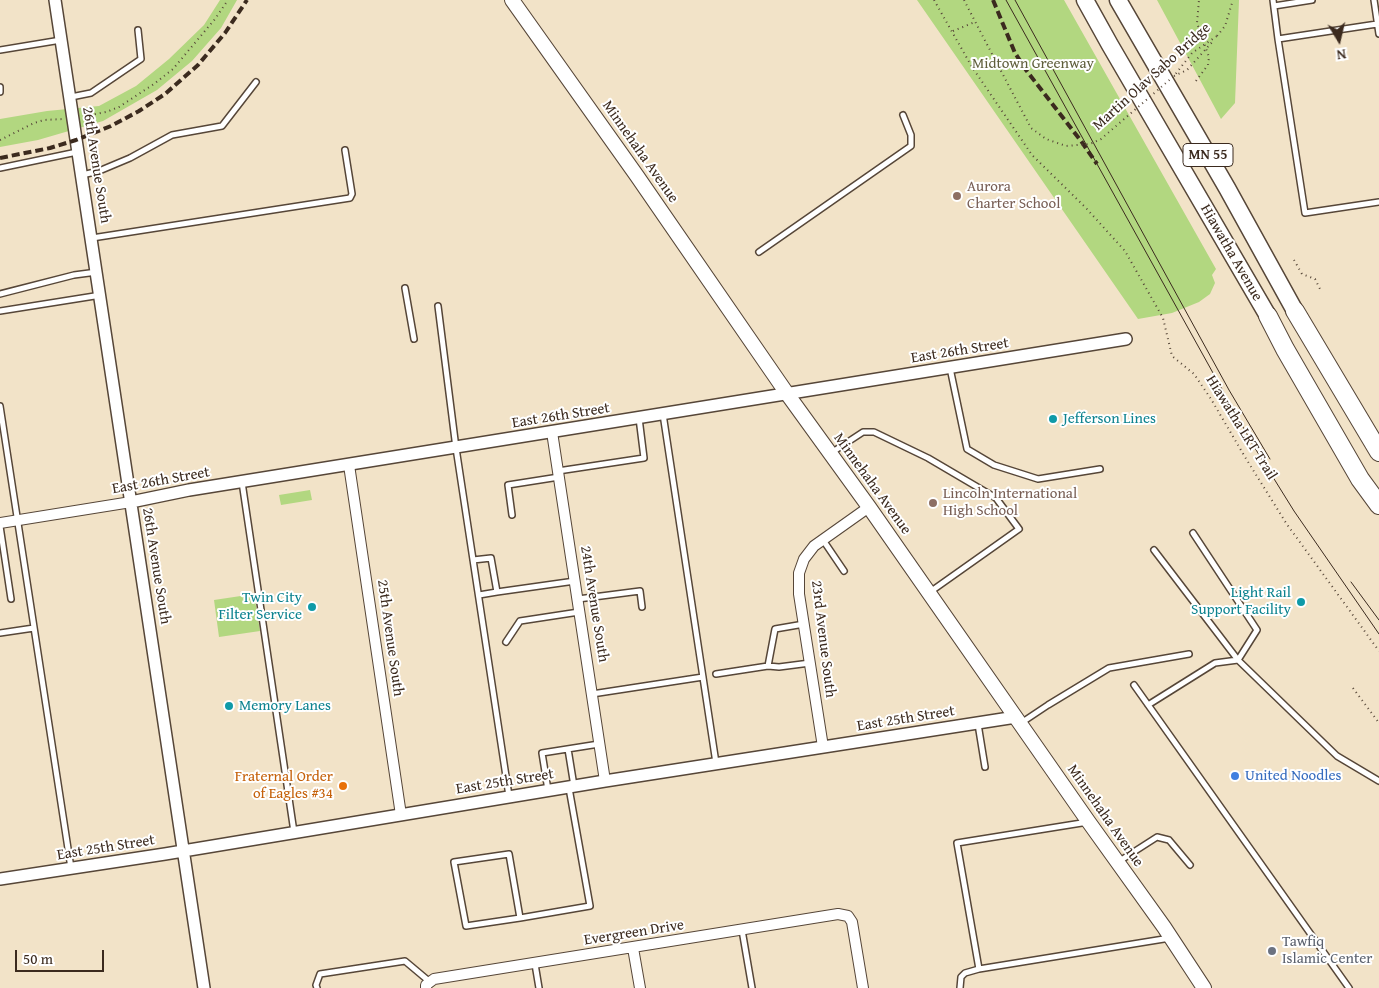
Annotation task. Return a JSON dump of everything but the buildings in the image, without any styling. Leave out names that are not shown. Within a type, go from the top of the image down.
[{"type":"highway","name":"Hiawatha Avenue","points":[[1085,0],[1360,479],[1379,507]]},
{"type":"highway","name":"Hiawatha Avenue","points":[[1118,0],[1222,179],[1295,311],[1379,452]]},
{"type":"main road","name":"Minnehaha Avenue","points":[[512,0],[1171,938],[1204,988]]},
{"type":"street","name":"26th Avenue South","points":[[55,0],[204,988]]},
{"type":"street","name":"East 26th Street","points":[[0,524],[131,502],[189,490],[788,395],[1126,339]]},
{"type":"street","name":"24th Avenue South","points":[[552,432],[605,781]]},
{"type":"street","name":"25th Avenue South","points":[[349,465],[401,815]]},
{"type":"street","name":"23rd Avenue South","points":[[823,747],[799,594],[799,573],[804,559],[814,546],[869,507]]},
{"type":"street","name":"East 25th Street","points":[[0,879],[294,833],[605,781],[978,723],[1018,720]]},
{"type":"street","name":"Evergreen Drive","points":[[427,985],[434,979],[838,914],[848,916],[852,922],[864,988]]},
{"type":"street","points":[[633,948],[640,988]]},
{"type":"lane","points":[[1312,0],[1274,3],[1305,213],[1379,202]]},
{"type":"lane","points":[[1374,0],[1377,7],[1379,34]]},
{"type":"lane","points":[[1278,39],[1378,24]]},
{"type":"lane","points":[[70,97],[91,93],[141,59],[138,30]]},
{"type":"lane","points":[[0,50],[61,40]]},
{"type":"lane","points":[[81,176],[100,172],[172,135],[222,126],[256,82]]},
{"type":"lane","points":[[0,87],[0,92]]},
{"type":"lane","points":[[759,252],[911,146],[912,135],[903,116]]},
{"type":"lane","points":[[92,238],[350,198],[352,194],[345,150]]},
{"type":"lane","points":[[0,168],[78,152]]},
{"type":"lane","points":[[0,294],[74,275],[97,272]]},
{"type":"lane","points":[[404,288],[414,339]]},
{"type":"lane","points":[[0,311],[101,295]]},
{"type":"lane","points":[[438,306],[456,448],[509,796]]},
{"type":"lane","points":[[950,368],[967,449],[994,465],[1038,479],[1100,469]]},
{"type":"lane","points":[[0,406],[71,869]]},
{"type":"lane","points":[[664,414],[717,764]]},
{"type":"lane","points":[[512,515],[508,485],[644,458],[639,418]]},
{"type":"lane","points":[[830,453],[863,432],[874,432],[928,458],[996,498],[1019,529],[929,593]]},
{"type":"lane","points":[[242,482],[294,833]]},
{"type":"lane","points":[[0,524],[11,599]]},
{"type":"lane","points":[[1193,533],[1257,630],[1238,660]]},
{"type":"lane","points":[[823,540],[844,570]]},
{"type":"lane","points":[[1154,550],[1238,660],[1337,756],[1379,781]]},
{"type":"lane","points":[[473,560],[491,558],[497,592]]},
{"type":"lane","points":[[479,595],[575,581]]},
{"type":"lane","points":[[578,599],[640,591],[642,607]]},
{"type":"lane","points":[[506,642],[520,621],[580,612]]},
{"type":"lane","points":[[768,666],[775,628],[804,624]]},
{"type":"lane","points":[[0,633],[34,628]]},
{"type":"lane","points":[[1018,720],[1108,668],[1189,654]]},
{"type":"lane","points":[[1148,705],[1215,663],[1238,660]]},
{"type":"lane","points":[[716,674],[768,666],[779,668],[810,663]]},
{"type":"lane","points":[[592,694],[703,677]]},
{"type":"lane","points":[[1134,686],[1349,988]]},
{"type":"lane","points":[[978,723],[985,767]]},
{"type":"lane","points":[[548,790],[542,753],[600,744]]},
{"type":"lane","points":[[520,918],[509,854],[454,862],[466,926],[520,918],[590,906],[568,749]]},
{"type":"lane","points":[[979,969],[957,843],[1088,822]]},
{"type":"lane","points":[[1117,862],[1157,837],[1169,840],[1190,865]]},
{"type":"lane","points":[[742,930],[752,988]]},
{"type":"lane","points":[[960,988],[961,977],[965,973],[979,969],[1171,938]]},
{"type":"lane","points":[[317,988],[316,985],[320,974],[405,961],[427,985]]},
{"type":"lane","points":[[535,964],[539,988]]},
{"type":"path","points":[[0,140],[44,120],[106,112],[134,98],[173,69],[215,19],[228,0]]},
{"type":"path","name":"Hiawatha LRT Trail","points":[[934,0],[972,67],[1032,155],[1086,208],[1125,250],[1163,318],[1172,356],[1194,374],[1286,522],[1379,651]]},
{"type":"path","points":[[953,31],[975,22],[964,0]]},
{"type":"path","points":[[1196,81],[1208,65],[1209,58],[1197,23],[1198,0]]},
{"type":"path","name":"Martin Olav Sabo Bridge","points":[[975,22],[1031,128],[1039,135],[1056,144],[1076,146],[1090,144],[1100,139],[1174,76],[1192,53],[1218,36],[1225,26],[1233,0]]},
{"type":"path","points":[[1174,76],[1187,70],[1218,36]]},
{"type":"path","points":[[1294,260],[1302,274],[1314,279],[1320,289]]},
{"type":"path","points":[[1353,688],[1379,723]]},
{"type":"green space","points":[[220,0],[237,0],[221,28],[192,61],[157,90],[103,121],[38,140],[0,147],[0,119],[47,111],[99,106],[136,86],[169,59],[204,25]]},
{"type":"green space","name":"Midtown Greenway","points":[[917,0],[1064,0],[1216,269],[1212,275],[1215,283],[1210,294],[1199,302],[1172,313],[1138,319]]},
{"type":"green space","points":[[1157,0],[1239,0],[1235,103],[1221,119]]},
{"type":"green space","points":[[310,490],[312,500],[281,505],[279,495]]},
{"type":"green space","points":[[254,594],[260,631],[219,637],[214,600]]},
{"type":"tram line","points":[[1006,0],[1253,445],[1294,511],[1379,634]]},
{"type":"tram line","points":[[1015,0],[1229,390],[1270,459]]},
{"type":"tram line","points":[[1351,582],[1379,620]]},
{"type":"railway","points":[[0,158],[50,148],[76,140],[111,126],[139,111],[165,94],[198,65],[225,33],[247,0]]},
{"type":"railway","points":[[993,0],[1015,53],[1097,164]]},
{"type":"place","name":"Aurora Charter School","points":[[957,196]]},
{"type":"place","name":"Jefferson Lines","points":[[1053,419]]},
{"type":"place","name":"Lincoln International High School","points":[[933,503]]},
{"type":"place","name":"Light Rail Support Facility","points":[[1301,602]]},
{"type":"place","name":"Twin City Filter Service","points":[[312,607]]},
{"type":"place","name":"Memory Lanes","points":[[229,706]]},
{"type":"place","name":"United Noodles","points":[[1235,776]]},
{"type":"place","name":"Fraternal Order of Eagles #34","points":[[343,786]]},
{"type":"place","name":"Tawfiq Islamic Center","points":[[1272,951]]}]
